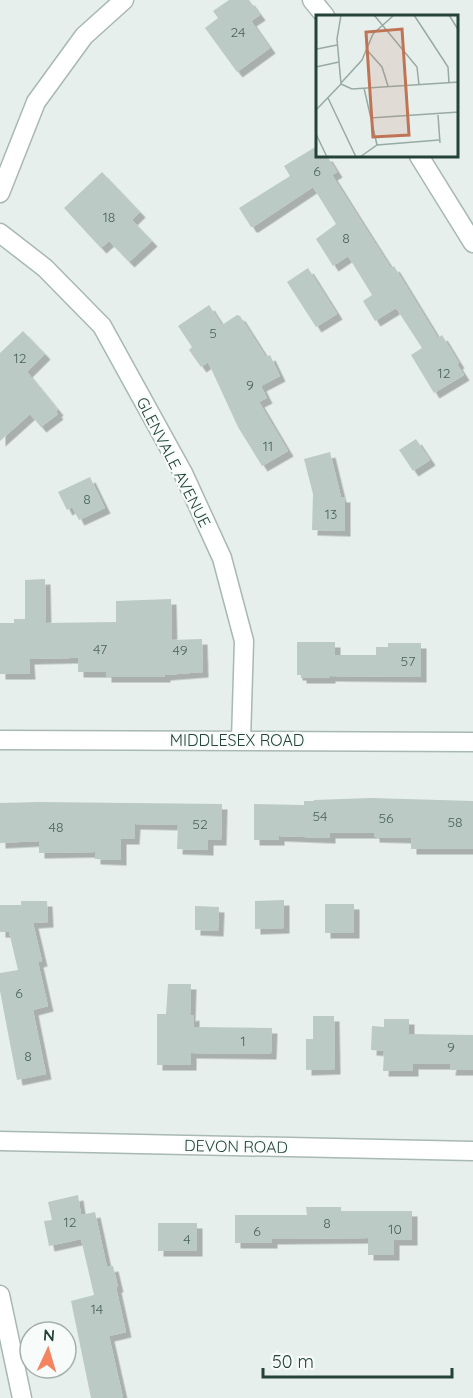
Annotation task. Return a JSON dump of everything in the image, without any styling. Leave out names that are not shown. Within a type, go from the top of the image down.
[{"type":"street","points":[[0,193],[36,102],[84,36],[124,0]]},
{"type":"street","points":[[312,0],[324,15]]},
{"type":"street","points":[[420,158],[473,243]]},
{"type":"street","name":"GLENVALE AVENUE","points":[[0,233],[45,268],[102,326],[183,473],[222,558],[244,642],[241,740]]},
{"type":"street","name":"MIDDLESEX ROAD","points":[[0,740],[473,742]]},
{"type":"street","name":"DEVON ROAD","points":[[0,1141],[473,1151]]},
{"type":"street","points":[[0,1295],[22,1398]]},
{"type":"building","points":[[229,0],[249,0],[260,15],[251,21],[270,48],[237,72],[205,28],[218,18],[213,11]]},
{"type":"building","points":[[316,147],[316,158],[328,158],[337,172],[332,175],[391,268],[394,266],[438,338],[442,335],[464,375],[434,393],[411,355],[422,348],[396,308],[375,321],[363,301],[372,295],[348,256],[333,266],[316,239],[336,224],[313,187],[251,227],[239,208],[290,176],[284,166]]},
{"type":"building","points":[[102,172],[140,212],[132,220],[152,241],[129,262],[109,241],[101,248],[64,208]]},
{"type":"building","points":[[308,268],[337,314],[316,327],[287,282]]},
{"type":"building","points":[[209,305],[222,325],[237,315],[240,316],[266,357],[270,355],[280,376],[261,386],[267,398],[259,402],[288,451],[262,466],[238,427],[208,362],[201,367],[189,350],[192,347],[178,326]]},
{"type":"building","points":[[23,331],[45,354],[27,372],[58,410],[56,412],[58,414],[41,427],[30,414],[0,441],[0,353]]},
{"type":"building","points":[[416,439],[430,460],[413,471],[399,450]]},
{"type":"building","points":[[330,452],[341,497],[345,497],[345,531],[312,530],[313,494],[304,459]]},
{"type":"building","points":[[90,477],[105,508],[79,520],[72,507],[67,510],[58,492]]},
{"type":"building","points":[[45,579],[46,623],[116,622],[116,601],[171,599],[172,640],[202,639],[203,672],[165,675],[165,677],[106,677],[106,672],[78,672],[78,658],[71,658],[29,659],[30,674],[0,674],[0,623],[14,623],[14,619],[25,619],[25,580]]},
{"type":"building","points":[[297,642],[335,642],[335,655],[376,655],[376,647],[388,647],[388,643],[421,643],[421,677],[301,678],[301,675],[297,675]]},
{"type":"building","points":[[371,798],[473,801],[473,849],[411,849],[411,838],[374,837],[374,833],[330,833],[330,838],[279,836],[279,840],[254,840],[254,804],[304,805],[304,801]]},
{"type":"building","points":[[0,803],[222,804],[221,840],[208,840],[208,850],[177,849],[178,825],[135,824],[134,839],[121,839],[121,860],[95,859],[95,852],[39,853],[39,841],[0,843]]},
{"type":"building","points":[[284,900],[284,928],[255,929],[255,901]]},
{"type":"building","points":[[21,901],[47,901],[48,922],[33,923],[42,961],[38,962],[48,1006],[33,1010],[46,1074],[17,1080],[0,991],[0,973],[18,970],[9,932],[0,932],[0,905],[21,905]]},
{"type":"building","points":[[325,904],[354,904],[354,933],[325,933]]},
{"type":"building","points":[[195,906],[219,907],[218,931],[195,930]]},
{"type":"building","points":[[168,984],[191,984],[190,1016],[194,1015],[194,1027],[272,1028],[271,1054],[191,1053],[191,1065],[157,1065],[157,1014],[166,1014]]},
{"type":"building","points":[[313,1016],[334,1016],[335,1069],[306,1070],[306,1039],[313,1039]]},
{"type":"building","points":[[384,1019],[409,1019],[409,1034],[473,1035],[473,1070],[450,1070],[451,1064],[413,1064],[413,1071],[383,1071],[384,1051],[371,1050],[372,1026],[384,1027]]},
{"type":"building","points":[[78,1195],[81,1215],[95,1212],[107,1267],[113,1266],[126,1332],[109,1336],[123,1398],[91,1398],[78,1335],[78,1320],[75,1320],[71,1301],[94,1295],[81,1239],[49,1246],[44,1221],[52,1220],[48,1202]]},
{"type":"building","points":[[306,1207],[341,1207],[341,1211],[412,1211],[412,1240],[394,1240],[394,1255],[368,1255],[368,1238],[272,1239],[272,1243],[235,1243],[235,1215],[307,1215]]},
{"type":"building","points":[[158,1223],[197,1223],[197,1251],[158,1251]]}]
